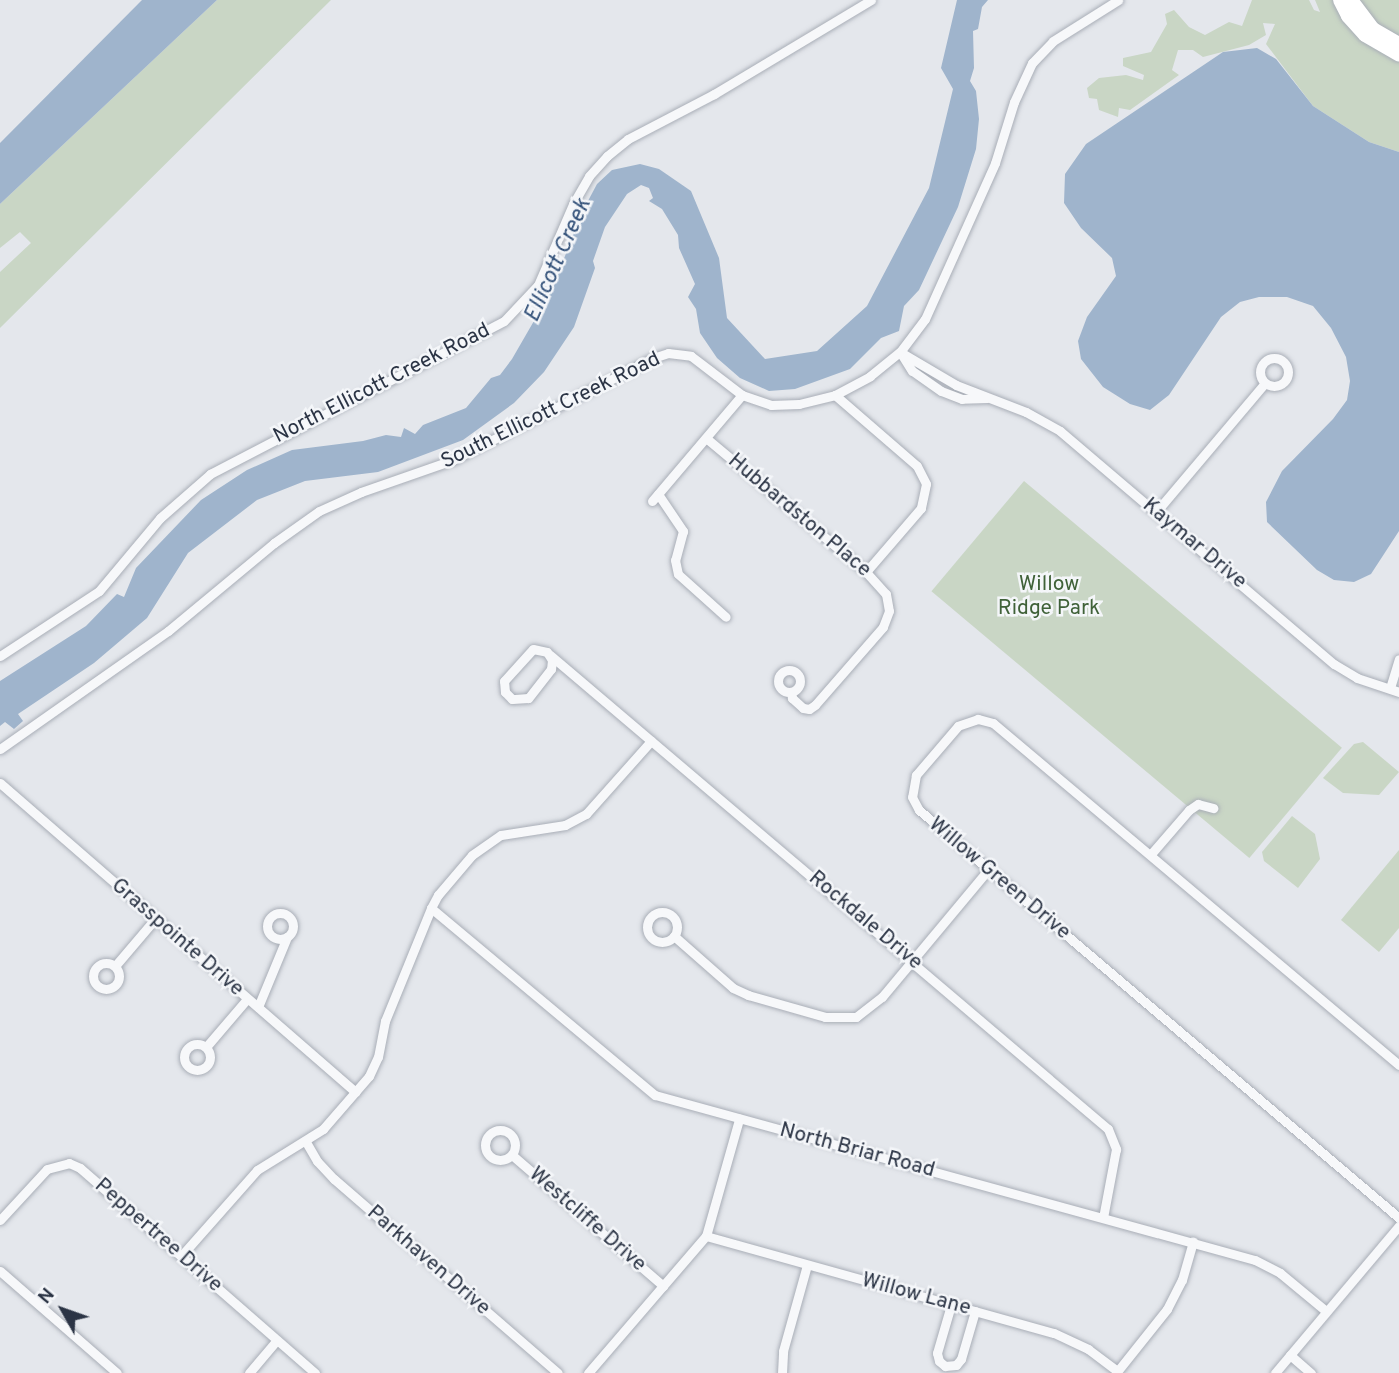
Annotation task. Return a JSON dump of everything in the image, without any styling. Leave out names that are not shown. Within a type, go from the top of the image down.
[{"type":"highway","points":[[1340,0],[1348,16],[1365,35],[1399,55]]},
{"type":"highway","points":[[1351,0],[1373,29],[1399,44]]},
{"type":"street","name":"North Ellicott Creek Road","points":[[0,656],[99,591],[160,518],[210,474],[504,321],[538,285],[573,204],[589,176],[607,156],[628,139],[714,93],[871,0]]},
{"type":"street","name":"South Ellicott Creek Road","points":[[0,748],[168,631],[299,523],[340,500],[453,460],[668,353],[691,356],[742,396],[761,403],[782,405],[835,396],[870,376],[900,352],[925,319],[995,163],[1020,84],[1032,62],[1053,41],[1118,0]]},
{"type":"street","name":"Kaymar Drive","points":[[900,352],[941,377],[987,398],[1027,412],[1060,431],[1334,664],[1357,678],[1394,690]]},
{"type":"street","points":[[1156,512],[1265,383]]},
{"type":"street","points":[[726,617],[678,574],[675,560],[683,531],[655,498],[742,396]]},
{"type":"street","points":[[835,396],[917,466],[926,484],[921,508],[866,572]]},
{"type":"street","name":"Hubbardston Place","points":[[706,438],[866,572],[886,594],[889,611],[883,627],[812,708],[803,708],[792,698],[791,692]]},
{"type":"street","points":[[543,649],[550,655],[551,669],[528,698],[517,701],[508,696],[503,687],[506,677],[529,651],[543,649]]},
{"type":"street","name":"Rockdale Drive","points":[[550,655],[1108,1129],[1116,1149],[1103,1217]]},
{"type":"street","points":[[1394,690],[1399,659]]},
{"type":"street","name":"Willow Green Drive","points":[[1399,1065],[993,723],[971,719],[955,728],[916,775],[912,797],[919,810],[1399,1217]]},
{"type":"street","points":[[181,1256],[257,1170],[323,1129],[355,1092],[374,1066],[385,1021],[431,908],[438,895],[481,846],[501,835],[565,824],[586,814],[651,741]]},
{"type":"street","name":"Grasspointe Drive","points":[[0,783],[355,1092]]},
{"type":"street","points":[[1151,854],[1189,810],[1199,804],[1213,808]]},
{"type":"street","points":[[674,936],[737,990],[836,1019],[856,1017],[874,1006],[988,870]]},
{"type":"street","name":"North Briar Road","points":[[431,908],[648,1091],[739,1119],[1103,1217],[1268,1265],[1326,1311]]},
{"type":"street","points":[[115,966],[155,919]]},
{"type":"street","points":[[258,1007],[287,937]]},
{"type":"street","points":[[206,1047],[247,999]]},
{"type":"street","points":[[588,1373],[706,1236],[739,1119]]},
{"type":"street","name":"Parkhaven Drive","points":[[306,1142],[334,1179],[558,1373]]},
{"type":"street","name":"Westcliffe Drive","points":[[512,1155],[663,1286]]},
{"type":"street","name":"Peppertree Drive","points":[[0,1220],[47,1169],[69,1163],[80,1168],[315,1373]]},
{"type":"street","points":[[1275,1373],[1399,1226]]},
{"type":"street","name":"Willow Lane","points":[[706,1236],[1074,1341],[1117,1372]]},
{"type":"street","points":[[1117,1372],[1167,1309],[1182,1280],[1193,1242]]},
{"type":"street","points":[[782,1373],[783,1351],[807,1265]]},
{"type":"street","points":[[0,1271],[117,1373]]},
{"type":"street","points":[[951,1304],[937,1353],[939,1361],[945,1366],[953,1367],[961,1359],[975,1311]]},
{"type":"street","points":[[249,1373],[277,1340]]},
{"type":"street","points":[[1290,1355],[1311,1373]]},
{"type":"green space","points":[[217,0],[331,0],[0,328],[0,272],[31,243],[20,232],[0,248],[0,204]]},
{"type":"green space","points":[[1252,0],[1309,0],[1314,10],[1320,12],[1315,0],[1399,0],[1399,152],[1369,142],[1313,106],[1266,44],[1275,24],[1263,23],[1266,35],[1249,45],[1203,57],[1193,50],[1178,50],[1172,70],[1179,75],[1130,110],[1119,108],[1118,117],[1099,110],[1097,99],[1089,98],[1087,88],[1099,78],[1126,75],[1143,80],[1144,75],[1123,66],[1123,58],[1151,52],[1167,24],[1165,14],[1174,10],[1189,27],[1205,35],[1229,22],[1242,26]]},
{"type":"green space","name":"Willow Ridge Park","points":[[1024,481],[1342,748],[1249,858],[931,591]]},
{"type":"green space","points":[[1363,742],[1399,772],[1379,795],[1343,793],[1323,778],[1354,744]]},
{"type":"green space","points":[[1292,816],[1315,834],[1320,859],[1298,888],[1264,861],[1262,852]]},
{"type":"green space","points":[[1399,850],[1399,928],[1379,952],[1341,920]]},
{"type":"water","points":[[142,0],[217,0],[0,204],[0,143]]},
{"type":"water","name":"Ellicott Creek","points":[[957,0],[988,0],[982,7],[978,29],[973,31],[974,68],[970,81],[976,91],[979,119],[976,149],[958,207],[919,290],[904,306],[899,331],[881,338],[850,369],[795,389],[769,391],[740,378],[717,358],[700,333],[696,309],[688,297],[695,284],[679,248],[678,235],[662,209],[649,201],[653,198],[649,188],[641,185],[627,194],[605,227],[593,261],[595,268],[574,327],[544,372],[514,403],[463,440],[378,472],[305,481],[257,500],[188,553],[147,618],[94,663],[18,714],[23,721],[14,729],[5,722],[0,726],[0,681],[86,626],[117,594],[124,597],[136,568],[201,500],[247,470],[292,450],[363,441],[386,435],[401,437],[404,428],[415,434],[423,425],[466,408],[491,378],[500,375],[512,359],[553,288],[580,216],[597,184],[612,170],[640,164],[659,169],[691,191],[719,258],[727,318],[765,359],[817,351],[867,306],[929,188],[953,89],[941,68]]},
{"type":"water","points":[[1257,48],[1276,59],[1313,106],[1369,142],[1399,152],[1399,531],[1371,574],[1354,582],[1334,580],[1317,570],[1267,522],[1266,502],[1282,471],[1333,419],[1347,400],[1350,381],[1346,357],[1331,328],[1313,306],[1287,297],[1259,297],[1240,302],[1221,317],[1169,395],[1150,410],[1130,404],[1103,387],[1081,359],[1078,341],[1087,317],[1116,276],[1112,258],[1081,228],[1064,203],[1065,174],[1086,144],[1223,52]]}]
